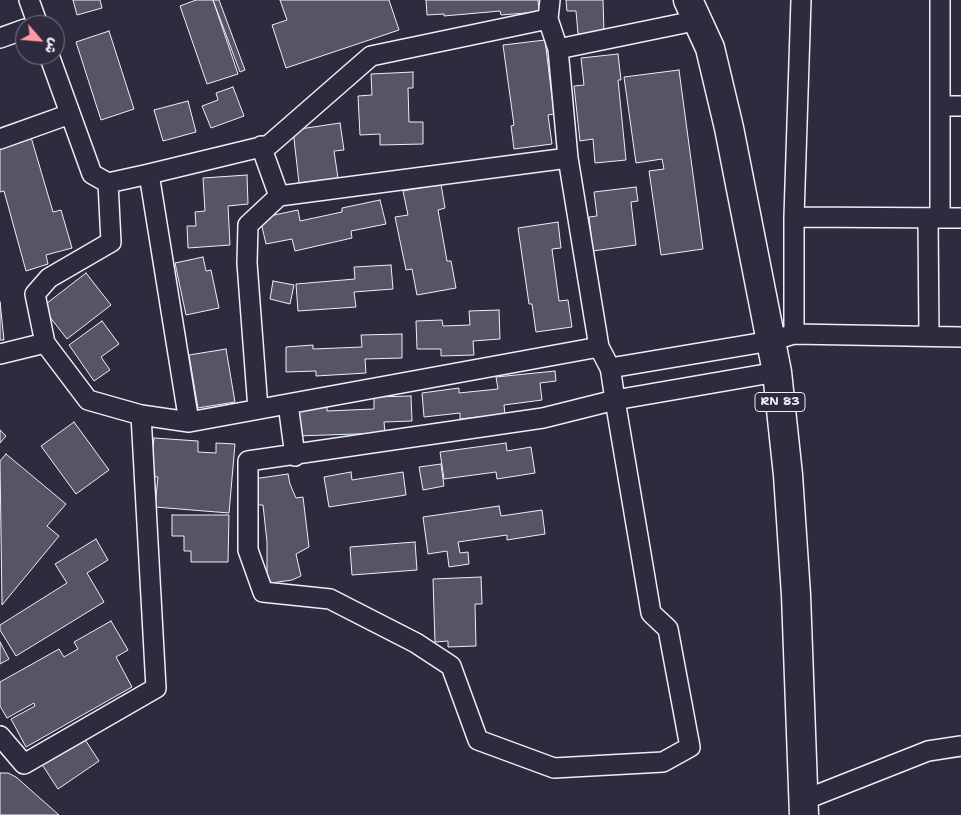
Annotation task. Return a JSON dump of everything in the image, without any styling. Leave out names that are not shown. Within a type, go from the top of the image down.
[{"type":"main road","name":"RN 83","points":[[693,10],[710,48],[782,338],[777,372],[788,475],[796,596],[804,808]]},
{"type":"street","points":[[29,0],[32,15]]},
{"type":"street","points":[[550,0],[548,19],[558,49],[568,158],[599,347],[610,368],[615,400],[651,613],[668,629],[690,747],[662,762],[554,768],[478,740],[451,666],[416,643],[330,599],[263,592],[248,550],[248,462],[543,418],[615,400],[777,372]]},
{"type":"street","points":[[782,338],[794,217],[802,0]]},
{"type":"street","points":[[929,336],[940,106],[940,0]]},
{"type":"street","points":[[558,49],[693,10]]},
{"type":"street","points":[[53,65],[92,174],[108,183],[269,144],[371,56],[548,19]]},
{"type":"street","points":[[0,38],[15,33]]},
{"type":"street","points":[[940,106],[961,106]]},
{"type":"street","points":[[0,139],[70,114]]},
{"type":"street","points":[[262,146],[278,196]]},
{"type":"street","points":[[258,410],[247,263],[248,225],[278,196],[568,158]]},
{"type":"street","points":[[149,174],[188,422]]},
{"type":"street","points":[[108,183],[111,242],[49,278],[36,294],[45,343],[88,400],[142,415],[188,422],[599,347]]},
{"type":"street","points":[[794,217],[961,218]]},
{"type":"street","points":[[610,368],[782,338],[961,337]]},
{"type":"street","points":[[0,354],[45,343]]},
{"type":"street","points":[[288,404],[295,456]]},
{"type":"street","points":[[0,736],[24,764],[156,688],[142,415]]},
{"type":"street","points":[[804,808],[928,752],[961,746]]},
{"type":"building","points":[[73,0],[100,0],[102,8],[77,15]]},
{"type":"building","points":[[196,0],[213,0],[238,74],[207,84],[180,6]]},
{"type":"building","points":[[213,0],[219,0],[245,70],[240,72]]},
{"type":"building","points":[[280,0],[389,0],[399,30],[286,68],[272,25],[287,20]]},
{"type":"building","points":[[426,0],[538,0],[539,12],[501,15],[500,11],[444,16],[444,14],[427,15]]},
{"type":"building","points":[[566,0],[603,0],[604,33],[578,34],[576,11],[567,11]]},
{"type":"building","points":[[109,31],[134,109],[101,120],[76,42]]},
{"type":"building","points":[[545,40],[554,114],[548,115],[552,144],[514,149],[511,126],[514,125],[503,45]]},
{"type":"building","points":[[618,54],[621,80],[618,80],[626,160],[595,163],[593,139],[580,141],[574,86],[584,85],[581,58]]},
{"type":"building","points":[[679,70],[703,249],[661,255],[649,171],[664,169],[662,159],[636,163],[624,77]]},
{"type":"building","points":[[413,72],[413,88],[408,88],[409,122],[423,122],[423,144],[380,145],[380,134],[360,135],[358,96],[372,95],[371,74]]},
{"type":"building","points":[[233,87],[244,116],[211,128],[202,106],[218,100],[216,93]]},
{"type":"building","points":[[188,101],[196,132],[163,141],[154,110]]},
{"type":"building","points":[[340,123],[344,150],[334,151],[338,178],[299,183],[293,130]]},
{"type":"building","points":[[31,137],[53,212],[61,210],[72,248],[46,255],[48,264],[26,271],[4,191],[0,192],[0,147]]},
{"type":"building","points":[[247,175],[248,204],[228,206],[230,245],[188,248],[187,226],[196,226],[195,212],[205,211],[203,178]]},
{"type":"building","points":[[441,184],[445,208],[438,210],[447,261],[451,261],[456,288],[417,295],[412,269],[406,270],[395,217],[408,215],[403,191]]},
{"type":"building","points":[[636,187],[638,201],[631,202],[636,245],[593,251],[589,217],[597,216],[594,192]]},
{"type":"building","points":[[380,200],[386,224],[351,231],[352,238],[295,251],[292,239],[266,244],[260,218],[298,210],[300,221],[342,212],[342,208]]},
{"type":"building","points":[[558,222],[561,248],[552,249],[559,301],[568,300],[572,327],[536,332],[532,304],[529,304],[518,228]]},
{"type":"building","points":[[203,257],[206,271],[211,270],[219,308],[186,315],[175,263]]},
{"type":"building","points":[[391,265],[393,289],[354,292],[356,307],[298,311],[296,284],[355,279],[354,267]]},
{"type":"building","points":[[86,273],[111,305],[67,339],[42,307]]},
{"type":"building","points":[[273,281],[294,285],[290,304],[270,299]]},
{"type":"building","points":[[0,302],[4,340],[0,340]]},
{"type":"building","points":[[499,310],[500,339],[473,341],[474,355],[441,356],[441,349],[417,349],[416,321],[442,320],[443,326],[470,325],[469,311]]},
{"type":"building","points":[[102,321],[119,344],[101,357],[110,370],[94,381],[69,345]]},
{"type":"building","points":[[402,334],[402,358],[365,359],[366,373],[316,376],[316,371],[286,372],[286,347],[313,345],[313,349],[362,347],[361,335]]},
{"type":"building","points":[[226,349],[235,402],[198,408],[189,355]]},
{"type":"building","points":[[555,371],[556,381],[540,383],[542,400],[504,405],[505,414],[460,419],[460,413],[424,417],[422,393],[459,388],[459,393],[498,389],[496,377]]},
{"type":"building","points":[[411,396],[412,421],[384,422],[385,433],[297,436],[297,408],[327,407],[327,411],[374,409],[374,397]]},
{"type":"building","points":[[74,422],[109,470],[76,494],[41,446]]},
{"type":"building","points":[[0,430],[6,436],[0,443]]},
{"type":"building","points":[[154,438],[198,441],[198,452],[216,453],[216,443],[235,444],[229,513],[155,507],[158,477],[150,476]]},
{"type":"building","points":[[506,443],[507,451],[531,447],[535,473],[497,479],[496,472],[444,479],[440,452]]},
{"type":"building","points":[[6,454],[66,504],[47,526],[59,536],[2,605],[0,461]]},
{"type":"building","points":[[441,464],[444,486],[423,490],[419,467]]},
{"type":"building","points":[[351,472],[352,480],[403,472],[406,495],[329,507],[324,477]]},
{"type":"building","points":[[288,474],[296,498],[303,497],[309,547],[296,554],[301,576],[292,580],[271,583],[267,576],[267,542],[263,505],[256,505],[253,479]]},
{"type":"building","points":[[499,506],[501,516],[542,510],[545,534],[507,540],[507,535],[458,542],[460,553],[468,552],[469,564],[449,567],[447,551],[428,554],[423,517]]},
{"type":"building","points":[[172,515],[229,515],[228,562],[191,562],[191,551],[184,551],[184,536],[172,536]]},
{"type":"building","points":[[96,539],[108,560],[87,573],[104,602],[16,656],[0,630],[0,625],[67,583],[55,564]]},
{"type":"building","points":[[415,542],[417,570],[352,575],[350,547]]},
{"type":"building","points":[[481,577],[482,604],[475,604],[476,646],[448,647],[448,641],[435,642],[433,579]]},
{"type":"building","points":[[111,621],[128,650],[116,657],[132,687],[26,747],[11,719],[35,706],[34,703],[7,718],[0,706],[0,682],[59,649],[64,657],[78,649],[74,642]]},
{"type":"building","points":[[0,642],[9,659],[0,664]]},
{"type":"building","points":[[82,735],[99,761],[58,789],[41,763]]},
{"type":"building","points":[[0,773],[8,773],[16,777],[59,815],[0,815]]}]
